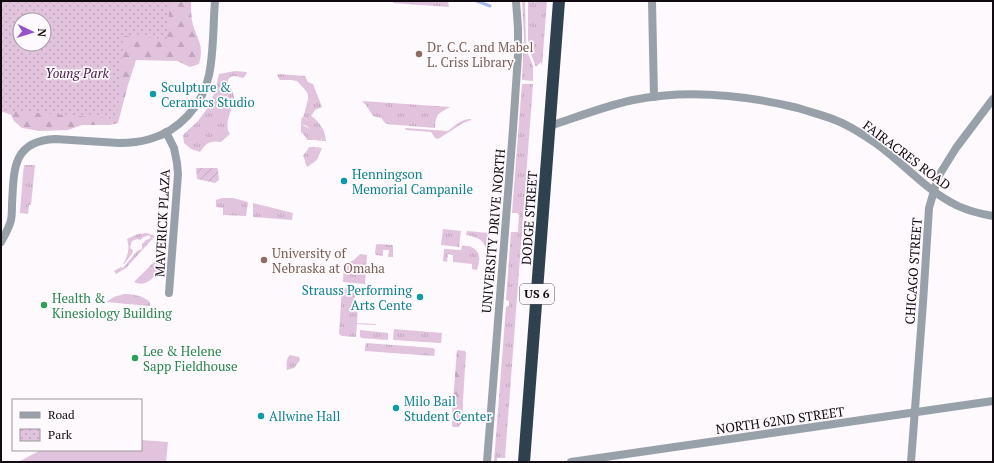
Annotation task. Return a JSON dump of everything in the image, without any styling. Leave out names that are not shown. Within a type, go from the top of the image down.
[{"type":"highway","name":"DODGE STREET","points":[[524,462],[559,1]]},
{"type":"street","points":[[1,242],[8,230],[11,218],[16,165],[20,156],[30,146],[36,142],[46,139],[119,143],[148,140],[176,126],[191,112],[206,85],[209,74],[215,1]]},
{"type":"street","name":"UNIVERSITY DRIVE NORTH","points":[[487,462],[518,61],[516,1]]},
{"type":"street","points":[[652,1],[654,97]]},
{"type":"street","name":"FAIRACRES ROAD","points":[[550,126],[612,105],[634,100],[672,95],[692,94],[734,97],[781,104],[820,114],[849,126],[892,155],[920,180],[944,198],[973,212],[993,216]]},
{"type":"street","name":"CHICAGO STREET","points":[[911,462],[929,208],[938,177],[956,148],[993,100]]},
{"type":"street","name":"MAVERICK PLAZA","points":[[166,132],[174,148],[178,174],[169,292]]},
{"type":"street","name":"NORTH 62ND STREET","points":[[571,462],[993,401]]},
{"type":"green space","name":"Young Park","points":[[1,1],[170,1],[167,39],[124,36],[117,119],[1,110]]},
{"type":"green space","name":"Young Park","points":[[130,1],[191,1],[192,21],[199,42],[201,57],[199,64],[190,67],[177,61],[136,60],[118,123],[110,125],[82,125],[68,130],[40,131],[22,128],[14,121],[11,115],[1,111],[1,49],[12,49],[12,52],[52,52],[52,43]]},
{"type":"green space","points":[[394,1],[448,1],[449,7],[393,3]]},
{"type":"green space","points":[[522,1],[525,1],[526,46],[533,66],[533,81],[522,80],[524,37]]},
{"type":"green space","points":[[528,1],[547,1],[542,66],[541,62],[536,67],[528,46]]},
{"type":"green space","points":[[235,71],[247,73],[243,78],[233,76],[228,80],[234,98],[228,121],[228,130],[230,134],[221,142],[214,141],[204,146],[200,152],[191,149],[184,143],[183,135],[198,121],[209,106],[215,91],[219,74]]},
{"type":"green space","points":[[277,75],[305,76],[308,82],[313,84],[322,107],[315,110],[311,116],[322,127],[326,141],[322,141],[321,138],[321,141],[314,139],[307,140],[301,132],[301,124],[302,117],[310,121],[303,117],[308,94],[297,81],[280,80]]},
{"type":"green space","points":[[522,84],[533,84],[505,458],[497,458],[497,462],[494,462],[506,307],[509,306],[509,301],[506,300],[511,232],[518,232],[519,215],[517,213],[512,213]]},
{"type":"green space","points":[[362,101],[450,107],[438,114],[435,128],[386,124],[381,118],[373,116]]},
{"type":"green space","points":[[471,119],[438,139],[435,138],[431,132],[406,130],[405,128],[448,131],[461,121]]},
{"type":"green space","points":[[309,147],[316,147],[316,149],[317,147],[322,148],[317,160],[307,167],[303,155]]},
{"type":"green space","points":[[24,165],[35,165],[31,205],[29,205],[28,214],[20,213]]},
{"type":"green space","points":[[196,168],[217,168],[219,180],[215,183],[197,179]]},
{"type":"green space","points":[[222,198],[233,198],[248,202],[246,216],[223,215],[223,208],[216,207],[216,200]]},
{"type":"green space","points":[[253,203],[293,213],[292,220],[253,217]]},
{"type":"green space","points":[[443,229],[461,231],[459,247],[441,245]]},
{"type":"green space","points":[[467,231],[489,233],[492,240],[489,269],[486,269],[487,251],[483,242],[479,239],[466,235]]},
{"type":"green space","points":[[147,233],[155,236],[126,268],[116,274],[114,271],[121,267],[123,268],[137,251],[142,249],[142,244],[151,238],[149,235],[140,240],[137,239],[132,241],[130,248],[133,250],[132,254],[123,264],[128,252],[127,239],[138,234]]},
{"type":"green space","points":[[377,244],[393,245],[393,257],[388,257],[389,250],[383,250],[383,256],[376,255]]},
{"type":"green space","points":[[462,246],[472,248],[478,253],[479,259],[477,270],[472,269],[472,264],[453,262],[453,255],[448,254],[447,262],[443,261],[444,249],[461,250]]},
{"type":"green space","points":[[163,253],[162,269],[153,278],[143,283],[134,282]]},
{"type":"green space","points":[[360,254],[367,255],[365,284],[343,282],[344,264],[354,260]]},
{"type":"green space","points":[[342,288],[356,289],[354,304],[358,305],[357,323],[376,324],[357,324],[355,337],[342,336],[339,334]]},
{"type":"green space","points":[[124,294],[144,298],[150,302],[150,306],[106,302],[114,297]]},
{"type":"green space","points":[[394,329],[442,333],[441,343],[394,340]]},
{"type":"green space","points":[[360,330],[388,333],[388,339],[361,338]]},
{"type":"green space","points":[[366,343],[433,348],[435,350],[434,356],[365,351]]},
{"type":"green space","points":[[457,350],[465,351],[466,353],[462,415],[452,414]]},
{"type":"green space","points":[[290,355],[299,357],[300,360],[294,368],[287,370],[286,364]]},
{"type":"green space","points":[[453,403],[463,404],[462,421],[459,427],[452,426]]},
{"type":"green space","points":[[142,440],[168,442],[166,462],[18,462],[39,451],[142,451]]},
{"type":"waterway","points":[[477,1],[490,6]]},
{"type":"place","name":"Dr. C.C. and Mabel L. Criss Library","points":[[419,54]]},
{"type":"place","name":"Sculpture & Ceramics Studio","points":[[153,94]]},
{"type":"place","name":"Henningson Memorial Campanile","points":[[344,181]]},
{"type":"place","name":"University of Nebraska at Omaha","points":[[264,260]]},
{"type":"place","name":"Strauss Performing Arts Cente","points":[[420,297]]},
{"type":"place","name":"Health & Kinesiology Building","points":[[44,305]]},
{"type":"place","name":"Lee & Helene Sapp Fieldhouse","points":[[135,358]]},
{"type":"place","name":"Milo Bail Student Center","points":[[396,408]]},
{"type":"place","name":"Allwine Hall","points":[[261,416]]}]
